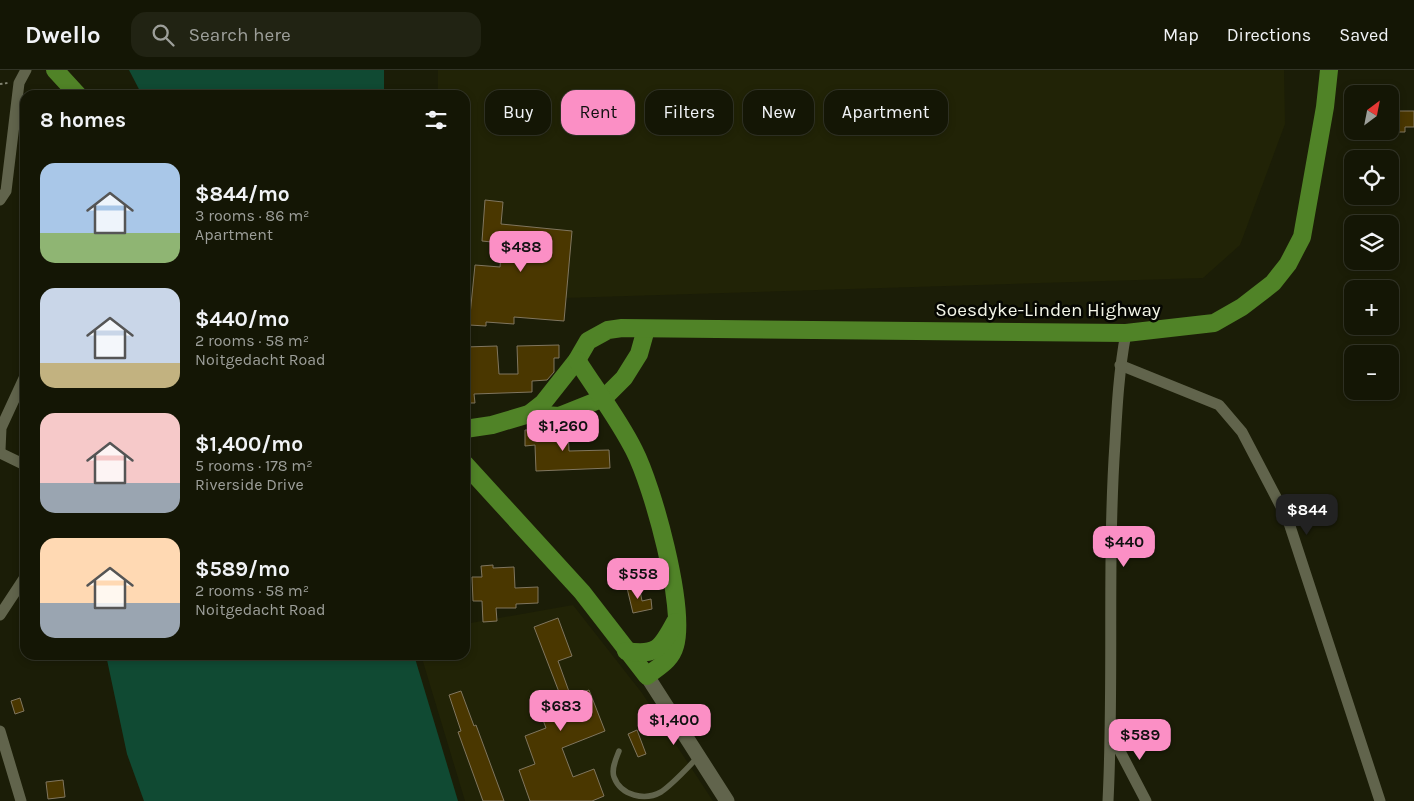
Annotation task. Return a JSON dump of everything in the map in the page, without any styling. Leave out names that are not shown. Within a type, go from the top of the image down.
[{"type":"main road","points":[[56,70],[73,90]]},
{"type":"main road","name":"Soesdyke-Linden Highway","points":[[529,414],[543,403],[577,360],[588,341],[608,330],[622,328],[1126,333],[1214,323],[1242,307],[1273,284],[1288,264],[1302,237],[1325,106],[1329,70]]},
{"type":"main road","name":"Soesdyke-Linden Highway","points":[[470,428],[492,425],[529,414],[559,416],[604,398],[624,378],[639,354],[646,329]]},
{"type":"main road","points":[[470,469],[582,592],[647,676],[666,662],[675,648],[678,631],[674,589],[658,519],[644,472],[604,398],[577,360]]},
{"type":"main road","points":[[626,651],[646,654],[654,650],[668,635],[676,618]]},
{"type":"street","points":[[0,200],[6,191],[19,83],[26,70]]},
{"type":"street","points":[[1108,801],[1112,734],[1111,502],[1120,365],[1126,333]]},
{"type":"street","points":[[1120,365],[1219,405],[1242,432],[1288,520],[1380,801]]},
{"type":"street","points":[[20,387],[1,428],[0,452],[20,462]]},
{"type":"street","points":[[0,615],[20,585]]},
{"type":"street","points":[[647,676],[726,801]]},
{"type":"street","points":[[0,731],[21,801]]},
{"type":"street","points":[[1112,734],[1146,801]]},
{"type":"lane","points":[[619,751],[614,766],[614,777],[622,788],[632,795],[642,797],[649,797],[661,792],[698,757]]},
{"type":"shaded area","points":[[129,70],[384,70],[384,90],[139,90]]},
{"type":"shaded area","points":[[438,70],[1284,70],[1285,124],[1240,245],[1203,278],[470,301],[470,90],[438,90]]},
{"type":"shaded area","points":[[573,605],[642,693],[713,801],[465,801],[423,660],[470,660],[470,623]]},
{"type":"shaded area","points":[[107,660],[416,660],[458,801],[144,801],[127,754]]},
{"type":"building","points":[[1399,111],[1414,111],[1414,127],[1405,127],[1405,132],[1399,132]]},
{"type":"building","points":[[485,200],[503,202],[501,224],[572,231],[564,321],[514,317],[514,324],[486,322],[486,326],[470,325],[475,265],[500,267],[502,243],[482,241]]},
{"type":"building","points":[[559,345],[559,358],[554,358],[554,372],[547,380],[532,381],[532,392],[474,394],[475,403],[470,403],[470,347],[497,346],[499,374],[518,374],[517,346]]},
{"type":"building","points":[[568,429],[569,451],[609,450],[610,468],[536,471],[535,445],[525,446],[525,430]]},
{"type":"building","points":[[493,565],[493,568],[514,567],[515,588],[538,587],[538,603],[516,604],[516,608],[496,608],[497,621],[483,622],[482,601],[473,601],[472,577],[482,577],[481,566]]},
{"type":"building","points":[[639,585],[642,601],[651,599],[652,609],[633,613],[627,588]]},
{"type":"building","points":[[558,618],[572,656],[558,661],[571,697],[589,690],[605,731],[562,748],[573,777],[594,769],[604,796],[592,801],[530,801],[519,770],[535,764],[525,736],[546,728],[536,701],[559,692],[534,627]]},
{"type":"building","points":[[461,691],[474,726],[476,725],[504,801],[483,801],[458,732],[461,731],[449,695]]},
{"type":"building","points":[[20,698],[24,711],[15,714],[11,701]]},
{"type":"building","points":[[637,730],[646,754],[638,757],[628,734]]},
{"type":"building","points":[[63,780],[65,797],[48,799],[46,782]]}]
